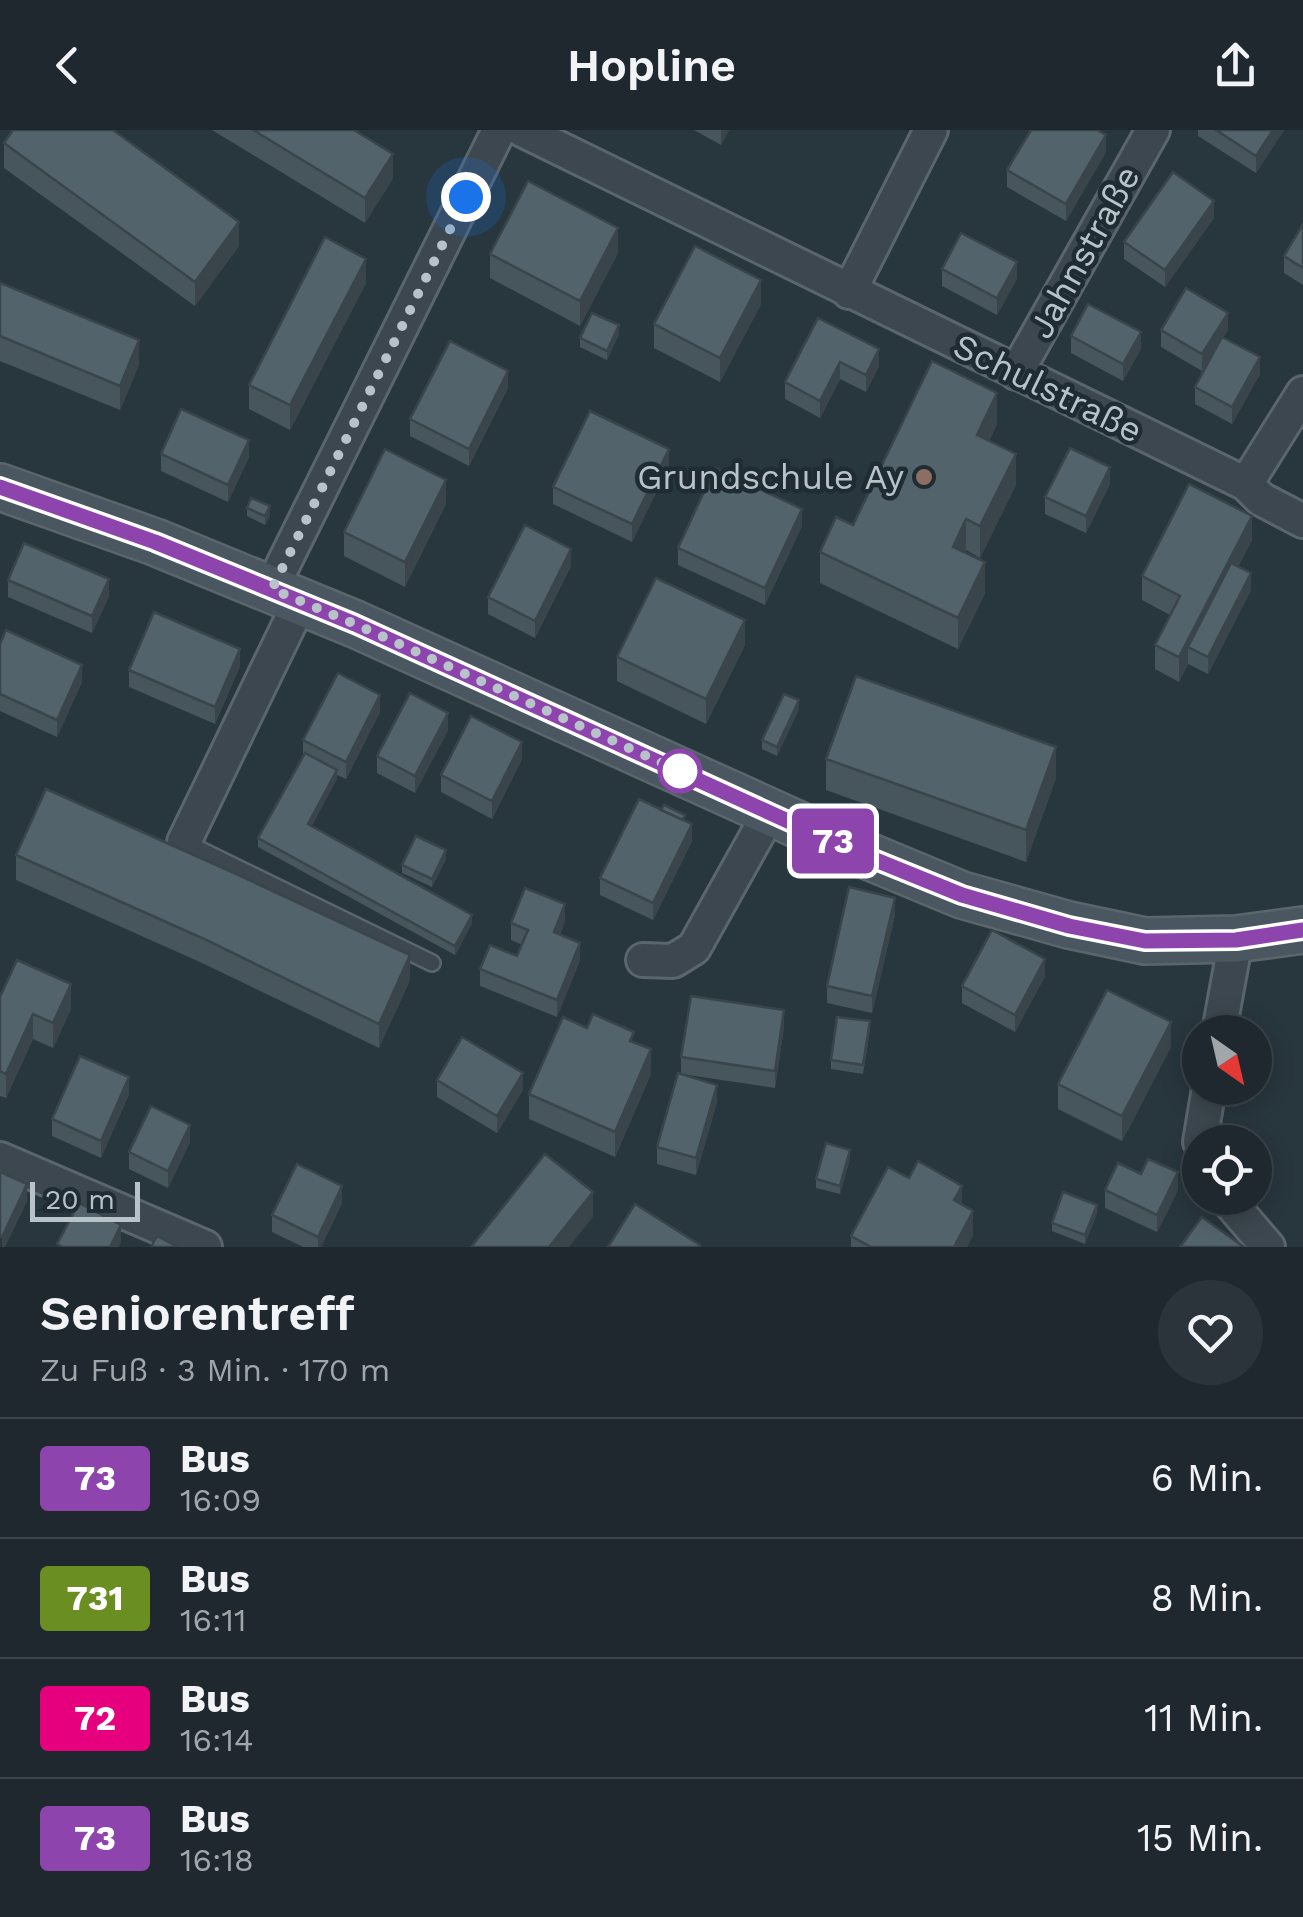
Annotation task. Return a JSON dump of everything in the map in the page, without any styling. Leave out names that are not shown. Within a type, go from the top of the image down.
[{"type":"main road","points":[[0,487],[155,542],[355,624],[962,895],[1069,926],[1145,941],[1236,940],[1303,930]]},
{"type":"street","points":[[184,842],[286,595],[499,130]]},
{"type":"street","name":"Schulstraße","points":[[522,130],[1246,484],[1261,499],[1303,520]]},
{"type":"street","points":[[849,292],[931,130]]},
{"type":"street","name":"Jahnstraße","points":[[1016,373],[1153,130]]},
{"type":"street","points":[[1246,484],[1303,393]]},
{"type":"street","points":[[643,960],[673,961],[694,948],[770,812]]},
{"type":"street","points":[[1222,1015],[1236,940]]},
{"type":"street","points":[[0,1159],[205,1247]]},
{"type":"street","points":[[1241,1215],[1268,1247]]},
{"type":"lane","points":[[184,842],[432,964]]},
{"type":"building","points":[[13,130],[113,130],[239,222],[195,282],[4,143]]},
{"type":"building","points":[[253,130],[354,130],[393,154],[365,198]]},
{"type":"building","points":[[1031,130],[1097,130],[1106,135],[1066,204],[1007,170]]},
{"type":"building","points":[[1216,130],[1273,130],[1256,156]]},
{"type":"building","points":[[1173,172],[1214,201],[1165,270],[1124,242]]},
{"type":"building","points":[[528,181],[618,228],[580,301],[490,254]]},
{"type":"building","points":[[1303,224],[1303,268],[1284,256]]},
{"type":"building","points":[[961,233],[1017,262],[997,298],[942,269]]},
{"type":"building","points":[[325,237],[366,259],[290,405],[249,385]]},
{"type":"building","points":[[695,246],[761,280],[720,358],[654,324]]},
{"type":"building","points":[[0,283],[139,340],[120,386],[0,336]]},
{"type":"building","points":[[1186,288],[1228,313],[1202,354],[1161,330]]},
{"type":"building","points":[[1088,304],[1141,332],[1123,364],[1071,336]]},
{"type":"building","points":[[592,313],[619,325],[607,351],[580,338]]},
{"type":"building","points":[[818,318],[879,349],[866,375],[840,362],[820,401],[785,382]]},
{"type":"building","points":[[1222,337],[1260,357],[1232,407],[1195,387]]},
{"type":"building","points":[[450,341],[508,371],[469,449],[410,419]]},
{"type":"building","points":[[932,361],[997,393],[977,435],[1016,454],[980,526],[966,519],[953,547],[985,562],[958,618],[820,552],[836,517],[853,525]]},
{"type":"building","points":[[181,409],[249,440],[228,485],[161,454]]},
{"type":"building","points":[[590,411],[669,449],[632,524],[553,487]]},
{"type":"building","points":[[1070,448],[1110,467],[1086,516],[1045,497]]},
{"type":"building","points":[[385,449],[446,480],[405,562],[344,532]]},
{"type":"building","points":[[715,468],[802,509],[765,588],[678,548]]},
{"type":"building","points":[[1189,484],[1252,516],[1179,657],[1155,645],[1180,596],[1142,576]]},
{"type":"building","points":[[251,498],[270,506],[265,516],[247,508]]},
{"type":"building","points":[[525,525],[571,549],[535,621],[488,597]]},
{"type":"building","points":[[24,543],[109,579],[92,616],[8,580]]},
{"type":"building","points":[[1231,563],[1251,573],[1208,657],[1188,647]]},
{"type":"building","points":[[656,578],[745,620],[706,699],[617,657]]},
{"type":"building","points":[[154,612],[240,649],[215,707],[129,670]]},
{"type":"building","points":[[6,630],[82,665],[57,720],[0,694],[0,644]]},
{"type":"building","points":[[338,673],[380,695],[346,762],[303,740]]},
{"type":"building","points":[[856,676],[1056,747],[1026,830],[826,759]]},
{"type":"building","points":[[410,693],[448,713],[415,776],[377,756]]},
{"type":"building","points":[[784,694],[799,700],[777,747],[762,740]]},
{"type":"building","points":[[471,716],[522,742],[492,801],[441,775]]},
{"type":"building","points":[[305,753],[337,770],[308,824],[472,915],[455,946],[258,838]]},
{"type":"building","points":[[46,789],[410,955],[379,1024],[202,938],[16,855]]},
{"type":"building","points":[[639,799],[692,824],[653,903],[600,878]]},
{"type":"building","points":[[664,805],[685,815],[683,820],[661,810]]},
{"type":"building","points":[[416,836],[446,850],[432,879],[402,865]]},
{"type":"building","points":[[849,887],[895,898],[872,996],[827,986]]},
{"type":"building","points":[[525,888],[565,904],[554,932],[580,943],[557,1000],[480,969],[490,945],[517,956],[528,930],[511,923]]},
{"type":"building","points":[[992,930],[1045,959],[1015,1015],[962,986]]},
{"type":"building","points":[[17,960],[71,984],[53,1023],[33,1014],[6,1074],[0,1071],[0,997]]},
{"type":"building","points":[[1107,990],[1171,1022],[1122,1116],[1058,1084]]},
{"type":"building","points":[[691,996],[784,1010],[775,1071],[681,1057]]},
{"type":"building","points":[[593,1014],[634,1032],[630,1041],[651,1049],[615,1132],[529,1094],[563,1017],[587,1028]]},
{"type":"building","points":[[837,1017],[870,1021],[863,1065],[831,1060]]},
{"type":"building","points":[[462,1037],[523,1073],[497,1116],[437,1080]]},
{"type":"building","points":[[80,1056],[129,1077],[101,1141],[52,1119]]},
{"type":"building","points":[[678,1073],[717,1085],[696,1158],[657,1147]]},
{"type":"building","points":[[151,1106],[190,1125],[168,1171],[129,1152]]},
{"type":"building","points":[[826,1143],[850,1150],[840,1186],[816,1179]]},
{"type":"building","points":[[545,1154],[593,1192],[549,1247],[471,1247]]},
{"type":"building","points":[[1148,1159],[1178,1172],[1157,1215],[1105,1190],[1118,1163],[1141,1174]]},
{"type":"building","points":[[918,1161],[962,1186],[954,1200],[973,1211],[954,1247],[871,1247],[851,1236],[888,1167],[909,1178]]},
{"type":"building","points":[[297,1164],[342,1186],[318,1237],[272,1215]]},
{"type":"building","points":[[0,1172],[27,1184],[2,1237],[0,1236]]},
{"type":"building","points":[[1063,1192],[1097,1205],[1085,1235],[1052,1223]]},
{"type":"building","points":[[79,1203],[121,1225],[110,1247],[57,1244]]},
{"type":"building","points":[[635,1204],[700,1245],[699,1247],[608,1247]]},
{"type":"building","points":[[1202,1217],[1244,1247],[1180,1247]]},
{"type":"building","points":[[157,1236],[178,1247],[151,1247]]},
{"type":"bus line","name":"73","points":[[0,487],[155,542],[355,624],[856,852],[962,895],[1069,926],[1145,941],[1236,940],[1303,930]]},
{"type":"place","name":"Grundschule Ay","points":[[924,477]]},
{"type":"route","points":[[466,197],[272,589],[695,778],[680,771]]}]
